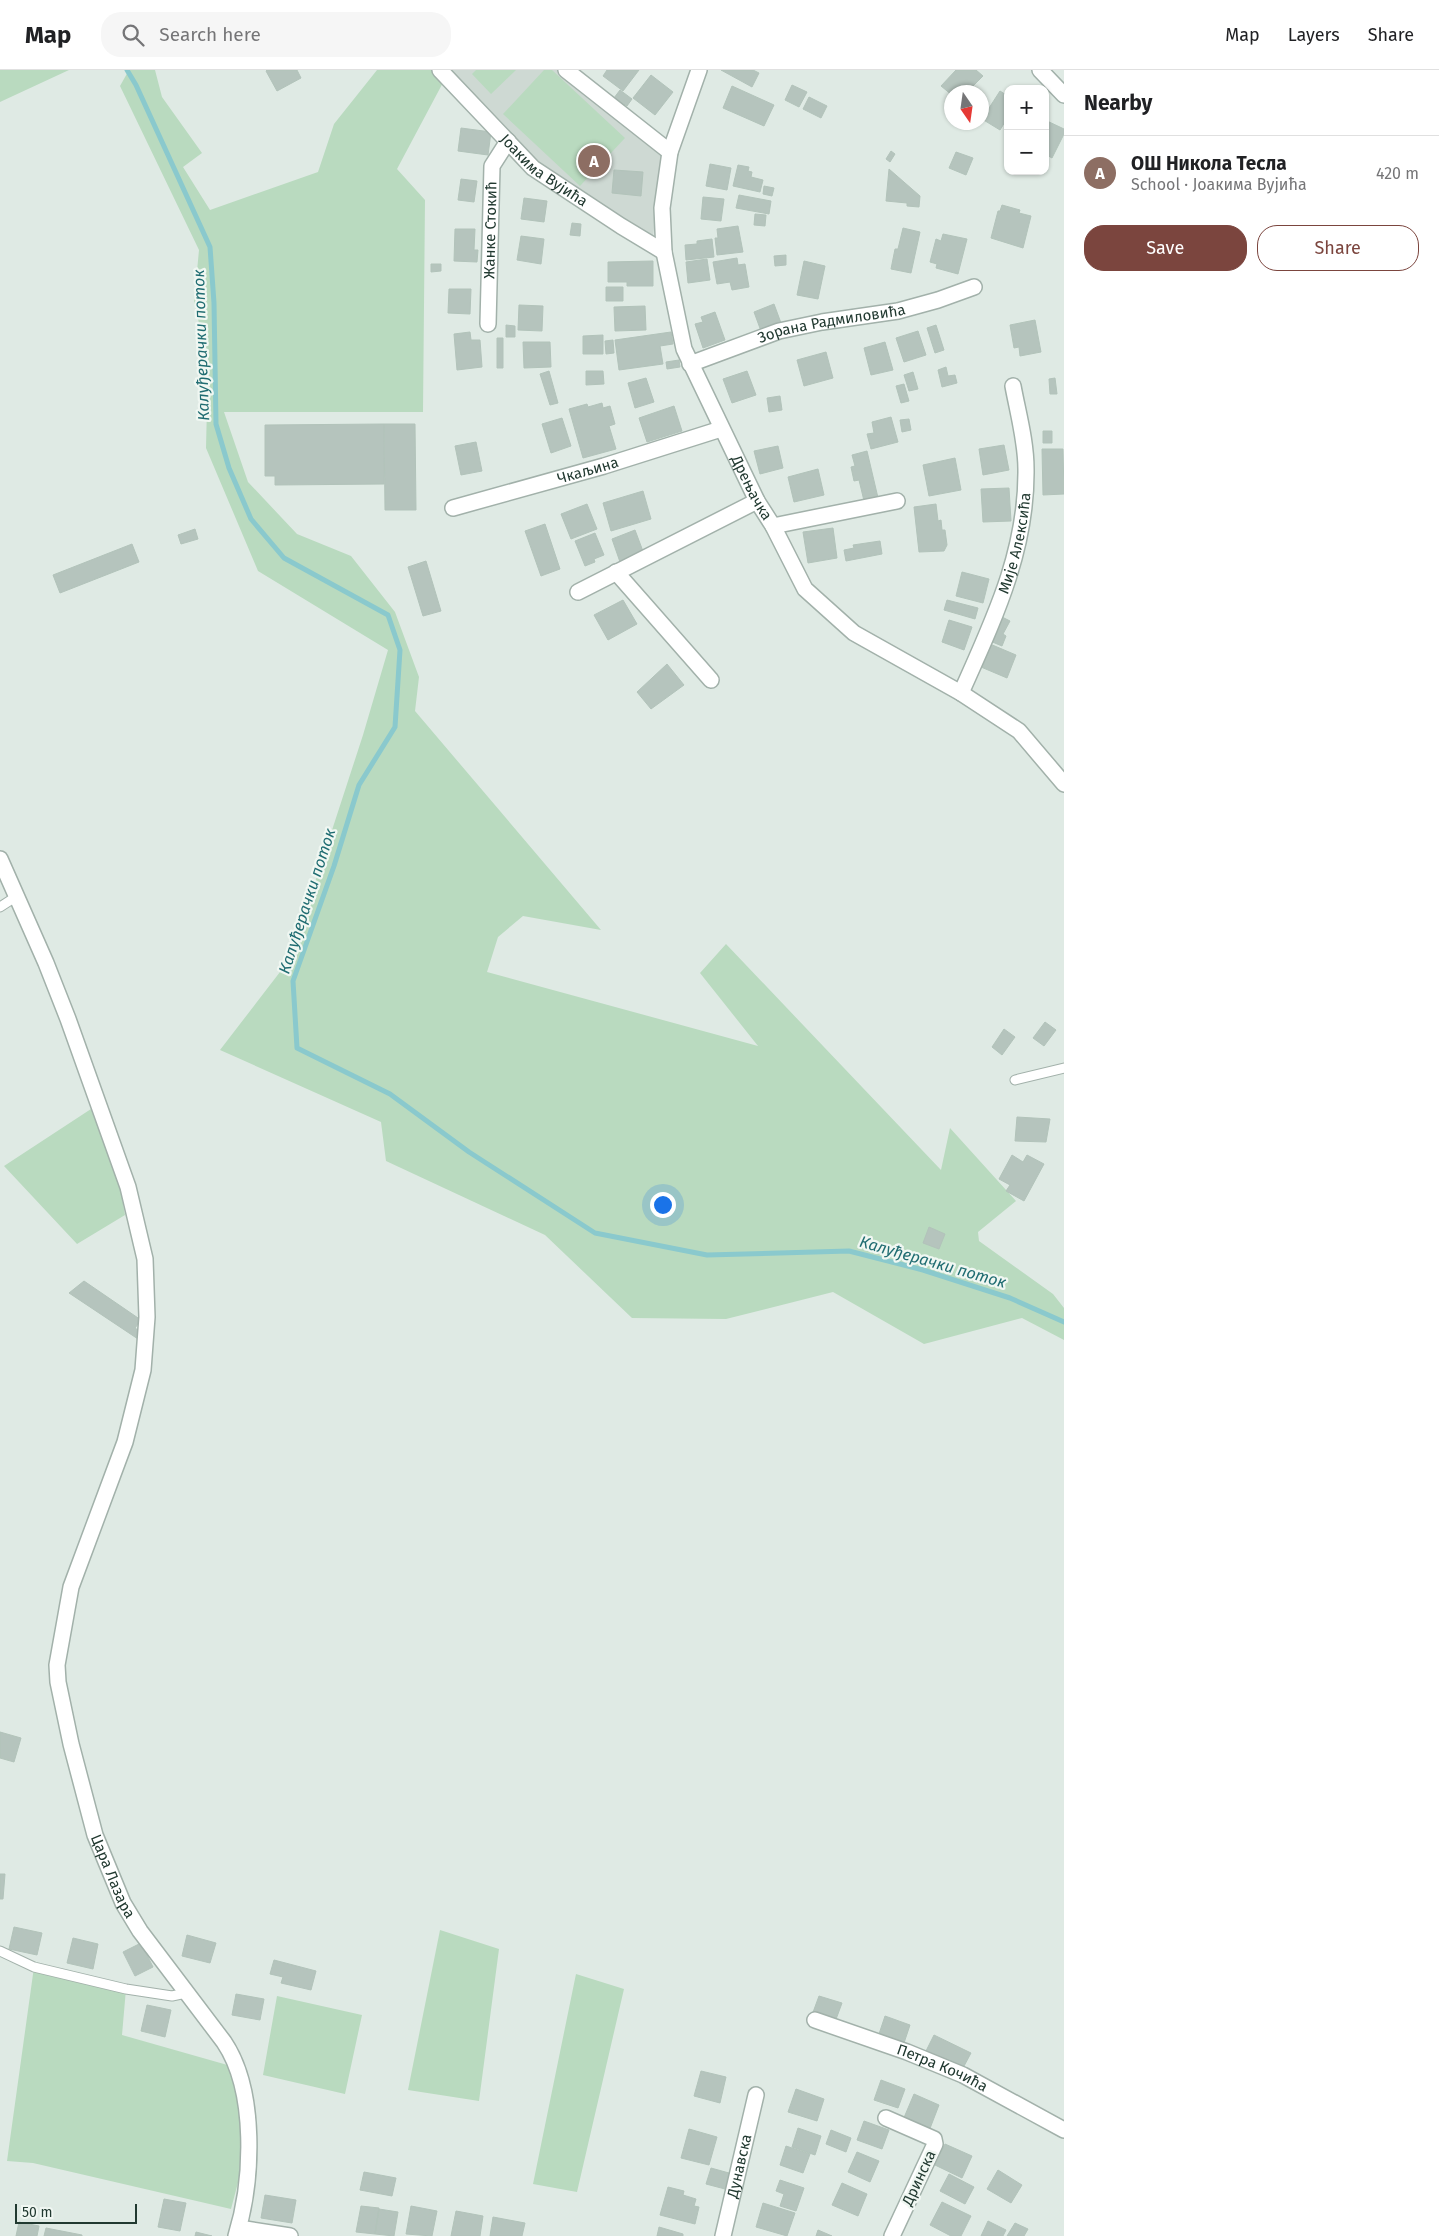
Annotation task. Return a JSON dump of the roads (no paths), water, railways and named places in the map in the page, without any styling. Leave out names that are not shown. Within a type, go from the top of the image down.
[{"type":"street","name":"Јоакима Вујића","points":[[440,70],[534,168],[664,252]]},
{"type":"street","points":[[566,70],[670,152]]},
{"type":"street","name":"Дрењачка","points":[[699,70],[670,152],[662,208],[664,252],[684,349],[757,501],[773,526],[805,590],[854,633],[961,693],[1019,731],[1064,784]]},
{"type":"street","points":[[1040,70],[1064,96]]},
{"type":"street","name":"Жанке Стокић","points":[[488,324],[492,166],[508,141]]},
{"type":"street","name":"Зорана Радмиловића","points":[[690,364],[779,331],[822,322],[898,311],[938,300],[974,287]]},
{"type":"street","name":"Мије Алексића","points":[[961,693],[1002,600],[1011,574],[1021,532],[1026,466],[1013,386]]},
{"type":"street","name":"Чкаљина","points":[[453,508],[604,466],[721,429]]},
{"type":"street","points":[[578,592],[757,501]]},
{"type":"street","points":[[773,526],[897,501]]},
{"type":"street","points":[[616,572],[711,680]]},
{"type":"street","name":"Цара Лазара","points":[[0,859],[64,1009],[128,1187],[145,1259],[147,1317],[143,1370],[125,1442],[71,1587],[57,1665],[58,1682],[71,1744],[95,1835],[123,1903],[140,1932],[232,2053],[240,2078],[250,2141],[249,2162],[238,2232]]},
{"type":"street","name":"Петра Кочића","points":[[815,2020],[907,2052],[963,2075],[1064,2130]]},
{"type":"street","name":"Дунавска","points":[[723,2236],[756,2095]]},
{"type":"street","name":"Дринска","points":[[886,2118],[934,2139],[935,2144],[892,2236]]},
{"type":"street","points":[[238,2232],[290,2236]]},
{"type":"lane","points":[[0,907],[17,896]]},
{"type":"lane","points":[[1015,1080],[1064,1068]]},
{"type":"lane","points":[[0,1951],[34,1967],[126,1989],[172,1996],[186,1993]]},
{"type":"waterway","name":"Калуђерачки поток","points":[[127,70],[136,85],[210,247],[214,303],[216,424],[229,468],[251,519],[284,558],[388,615],[400,650],[395,727],[359,785],[334,866],[293,981],[297,1048],[390,1094],[469,1152],[595,1233],[707,1255],[849,1251],[923,1270],[1010,1298],[1064,1322]]},
{"type":"place","name":"ОШ Никола Тесла","points":[[594,161]]}]
